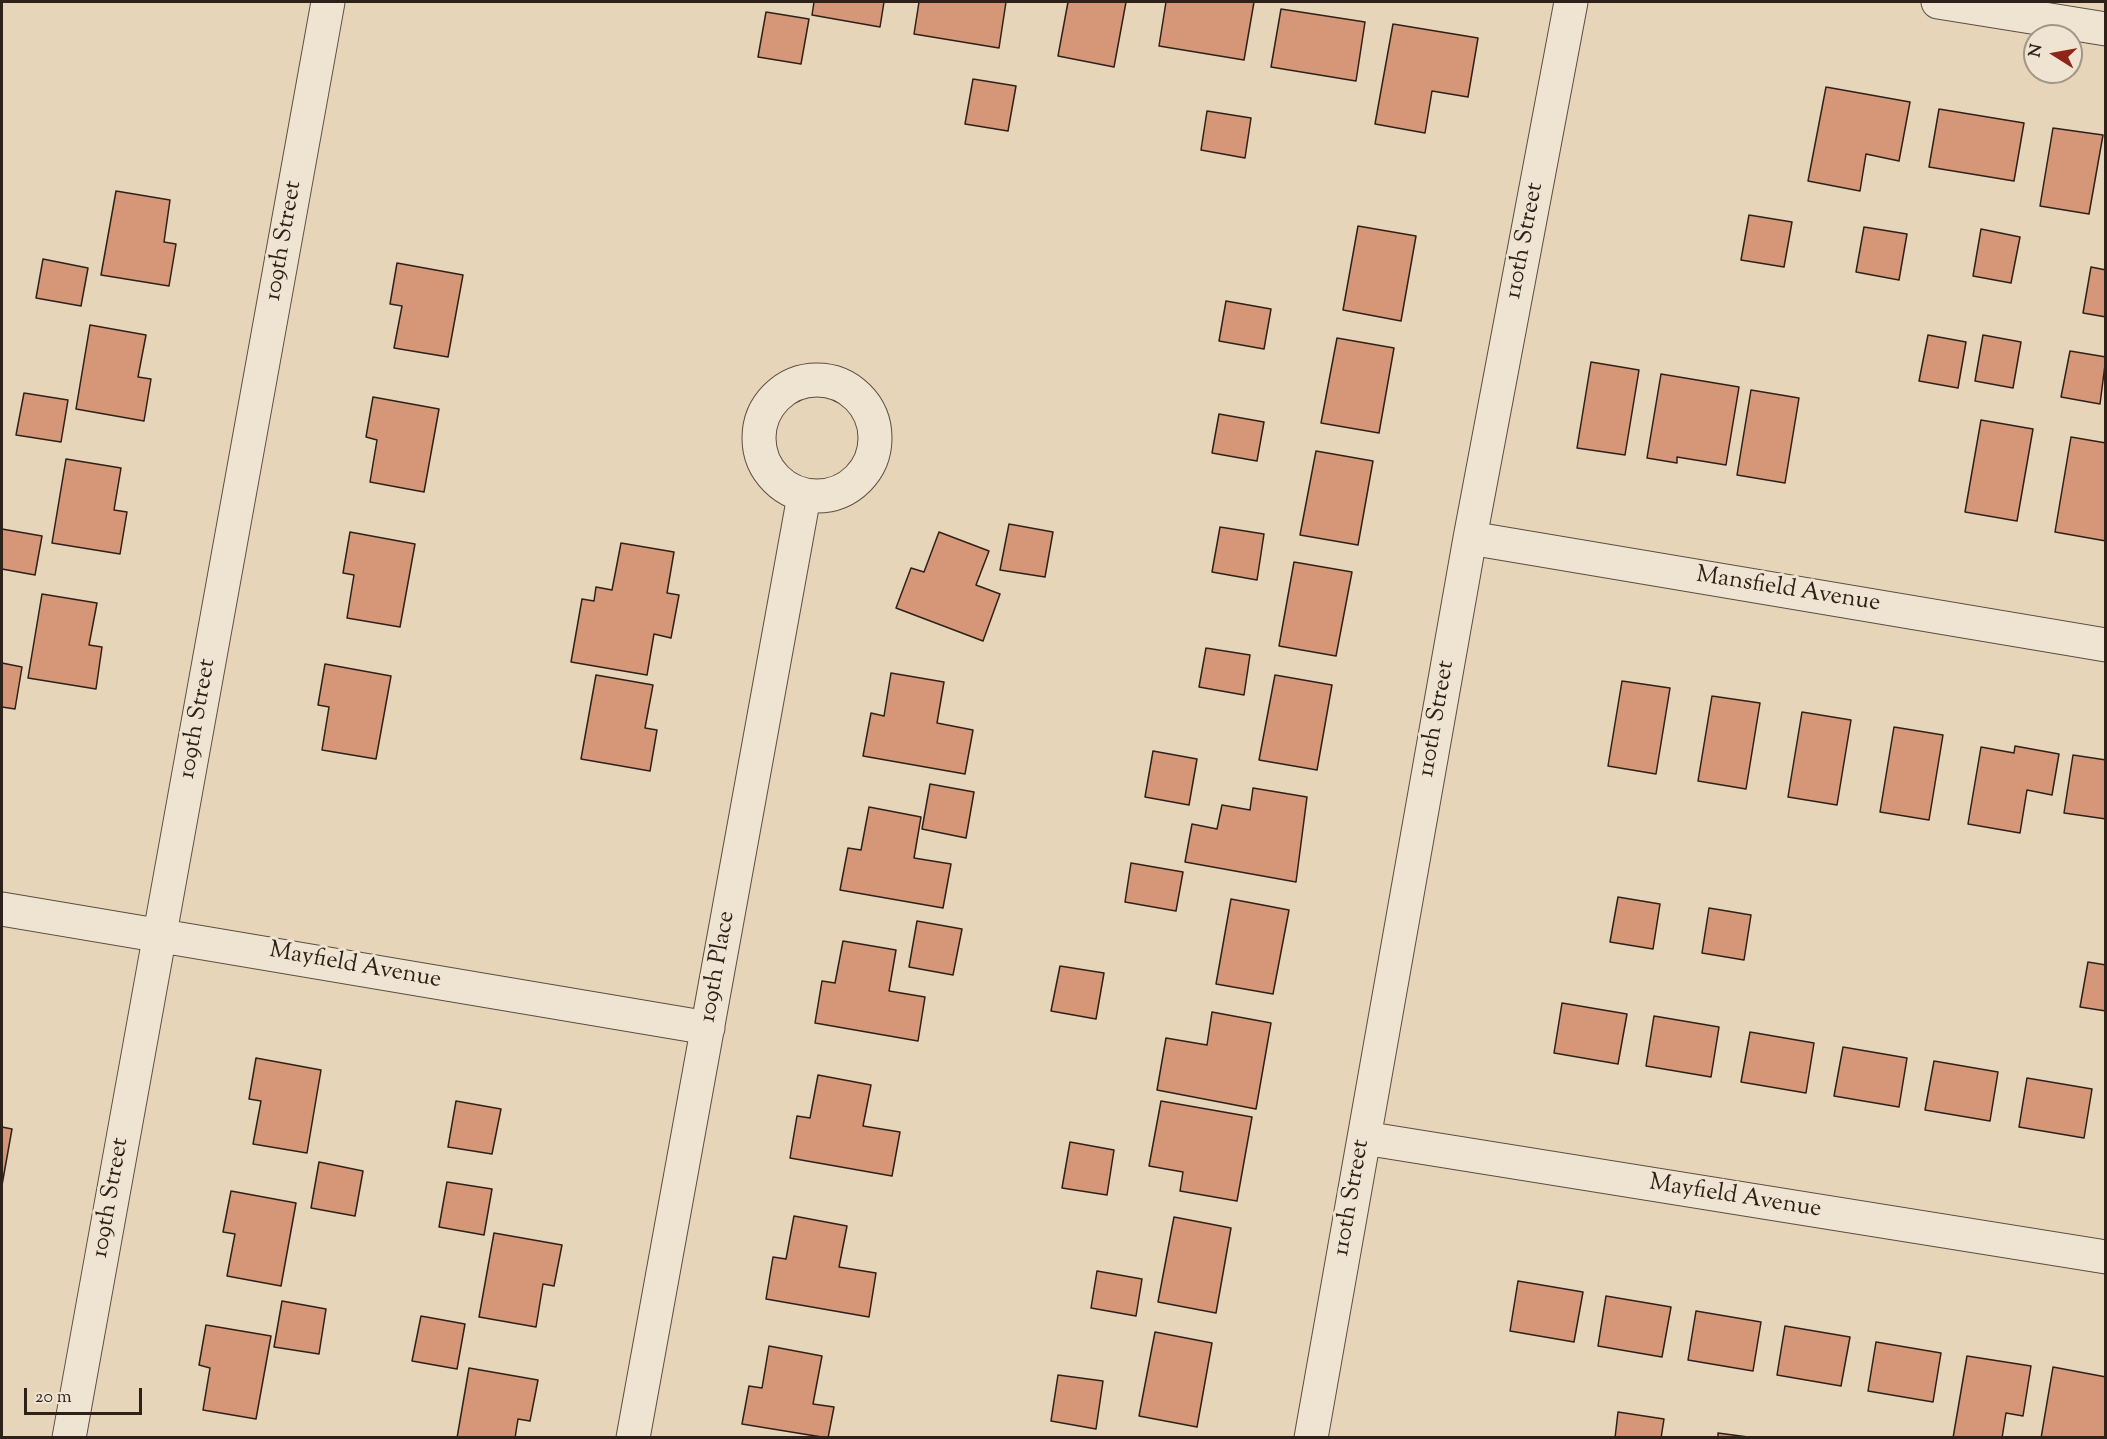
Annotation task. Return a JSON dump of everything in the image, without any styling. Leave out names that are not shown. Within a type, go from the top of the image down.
[{"type":"street","name":"109th Street","points":[[69,1437],[328,2]]},
{"type":"street","name":"110th Street","points":[[1311,1437],[1470,538],[1571,2]]},
{"type":"street","points":[[1938,2],[2106,29]]},
{"type":"street","name":"109th Place","points":[[633,1437],[804,496]]},
{"type":"street","name":"Mansfield Avenue","points":[[1470,538],[2106,645]]},
{"type":"street","name":"Mayfield Avenue","points":[[2,909],[708,1028]]},
{"type":"street","name":"Mayfield Avenue","points":[[1364,1138],[2106,1257]]},
{"type":"building","points":[[814,2],[884,2],[880,27],[812,15]]},
{"type":"building","points":[[919,2],[1006,2],[999,48],[914,34]]},
{"type":"building","points":[[1068,2],[1126,2],[1114,67],[1058,56]]},
{"type":"building","points":[[1166,2],[1254,2],[1244,60],[1159,46]]},
{"type":"building","points":[[1281,9],[1365,22],[1356,81],[1271,67]]},
{"type":"building","points":[[766,12],[809,19],[801,64],[758,57]]},
{"type":"building","points":[[1393,24],[1478,38],[1468,97],[1432,91],[1425,133],[1375,124]]},
{"type":"building","points":[[973,79],[1016,86],[1008,131],[965,124]]},
{"type":"building","points":[[1826,87],[1910,102],[1899,161],[1866,154],[1860,191],[1808,181]]},
{"type":"building","points":[[1939,109],[2024,123],[2014,181],[1929,167]]},
{"type":"building","points":[[1207,111],[1251,118],[1245,158],[1201,150]]},
{"type":"building","points":[[2053,128],[2103,135],[2089,214],[2040,206]]},
{"type":"building","points":[[116,191],[170,200],[164,242],[176,244],[169,286],[101,275]]},
{"type":"building","points":[[1749,215],[1792,222],[1784,267],[1741,260]]},
{"type":"building","points":[[1358,226],[1416,236],[1401,321],[1343,310]]},
{"type":"building","points":[[1864,227],[1907,234],[1899,280],[1856,272]]},
{"type":"building","points":[[1981,229],[2020,237],[2011,283],[1973,276]]},
{"type":"building","points":[[43,259],[88,268],[81,306],[36,298]]},
{"type":"building","points":[[397,263],[463,275],[448,357],[394,348],[402,306],[390,304]]},
{"type":"building","points":[[2091,267],[2106,270],[2106,317],[2083,313]]},
{"type":"building","points":[[1226,301],[1271,309],[1264,349],[1219,341]]},
{"type":"building","points":[[90,325],[146,335],[138,377],[151,379],[144,421],[76,409]]},
{"type":"building","points":[[1928,335],[1966,342],[1958,388],[1919,381]]},
{"type":"building","points":[[1983,335],[2021,342],[2013,388],[1975,381]]},
{"type":"building","points":[[1337,338],[1394,348],[1379,433],[1321,423]]},
{"type":"building","points":[[2070,351],[2106,357],[2100,404],[2061,397]]},
{"type":"building","points":[[1591,362],[1639,370],[1625,455],[1577,448]]},
{"type":"building","points":[[1661,374],[1739,387],[1726,465],[1677,457],[1677,463],[1647,458]]},
{"type":"building","points":[[1751,390],[1799,398],[1785,483],[1737,475]]},
{"type":"building","points":[[24,393],[68,400],[61,442],[16,435]]},
{"type":"building","points":[[373,397],[439,409],[424,492],[370,482],[377,440],[366,437]]},
{"type":"building","points":[[1219,414],[1264,422],[1257,461],[1212,453]]},
{"type":"building","points":[[1981,420],[2033,429],[2017,521],[1965,512]]},
{"type":"building","points":[[2071,437],[2106,443],[2106,541],[2055,532]]},
{"type":"building","points":[[1316,451],[1373,461],[1358,545],[1300,535]]},
{"type":"building","points":[[66,459],[121,468],[114,510],[127,512],[120,554],[52,543]]},
{"type":"building","points":[[1009,524],[1053,532],[1045,577],[1000,570]]},
{"type":"building","points":[[1220,527],[1264,534],[1257,580],[1212,572]]},
{"type":"building","points":[[2,529],[42,536],[35,575],[2,569]]},
{"type":"building","points":[[350,532],[415,544],[400,627],[347,618],[354,575],[343,573]]},
{"type":"building","points":[[939,532],[989,551],[976,585],[1000,594],[983,641],[896,608],[911,568],[924,572]]},
{"type":"building","points":[[621,543],[674,552],[667,593],[679,595],[671,638],[654,634],[647,675],[571,662],[582,599],[594,601],[596,587],[612,590]]},
{"type":"building","points":[[1294,562],[1352,572],[1336,656],[1279,646]]},
{"type":"building","points":[[42,594],[97,603],[89,645],[102,647],[96,689],[28,678]]},
{"type":"building","points":[[1206,648],[1250,655],[1244,695],[1199,687]]},
{"type":"building","points":[[2,663],[22,667],[15,709],[2,707]]},
{"type":"building","points":[[325,664],[391,676],[376,759],[322,750],[329,707],[318,705]]},
{"type":"building","points":[[891,673],[944,682],[937,723],[973,730],[965,774],[863,756],[871,713],[884,716]]},
{"type":"building","points":[[596,675],[653,685],[645,728],[657,730],[650,771],[581,759]]},
{"type":"building","points":[[1275,675],[1332,685],[1317,770],[1259,760]]},
{"type":"building","points":[[1622,681],[1670,688],[1656,774],[1608,766]]},
{"type":"building","points":[[1712,696],[1760,703],[1746,789],[1698,781]]},
{"type":"building","points":[[1802,712],[1851,720],[1837,805],[1788,797]]},
{"type":"building","points":[[1894,727],[1943,735],[1929,820],[1880,812]]},
{"type":"building","points":[[2015,746],[2059,754],[2052,795],[2027,790],[2020,833],[1968,824],[1981,747],[2014,753]]},
{"type":"building","points":[[1153,751],[1197,759],[1189,805],[1145,797]]},
{"type":"building","points":[[2073,755],[2106,760],[2106,819],[2064,813]]},
{"type":"building","points":[[930,784],[974,792],[966,838],[922,829]]},
{"type":"building","points":[[1253,788],[1307,797],[1296,882],[1185,862],[1192,824],[1217,829],[1222,805],[1250,810]]},
{"type":"building","points":[[869,807],[921,817],[914,858],[951,864],[943,908],[840,890],[848,848],[861,850]]},
{"type":"building","points":[[1131,863],[1183,872],[1176,911],[1125,902]]},
{"type":"building","points":[[1618,897],[1660,904],[1653,949],[1610,942]]},
{"type":"building","points":[[1231,899],[1289,910],[1273,994],[1216,984]]},
{"type":"building","points":[[1709,908],[1751,915],[1744,960],[1702,953]]},
{"type":"building","points":[[917,921],[962,929],[953,975],[909,967]]},
{"type":"building","points":[[843,941],[896,950],[889,991],[925,997],[918,1041],[815,1023],[822,981],[835,983]]},
{"type":"building","points":[[2088,962],[2106,965],[2106,1011],[2080,1007]]},
{"type":"building","points":[[1060,966],[1104,973],[1096,1019],[1051,1011]]},
{"type":"building","points":[[1562,1003],[1627,1014],[1618,1064],[1554,1053]]},
{"type":"building","points":[[1212,1012],[1271,1023],[1256,1109],[1157,1090],[1166,1038],[1207,1045]]},
{"type":"building","points":[[1654,1016],[1719,1027],[1711,1077],[1646,1066]]},
{"type":"building","points":[[1750,1032],[1814,1043],[1806,1093],[1741,1082]]},
{"type":"building","points":[[1843,1047],[1907,1058],[1899,1107],[1834,1096]]},
{"type":"building","points":[[256,1058],[321,1070],[307,1153],[253,1144],[261,1101],[249,1099]]},
{"type":"building","points":[[1934,1061],[1998,1072],[1990,1121],[1925,1110]]},
{"type":"building","points":[[818,1075],[871,1085],[863,1126],[900,1132],[892,1176],[790,1158],[797,1116],[810,1118]]},
{"type":"building","points":[[2027,1078],[2092,1089],[2084,1138],[2019,1127]]},
{"type":"building","points":[[456,1101],[501,1109],[492,1154],[448,1147]]},
{"type":"building","points":[[1161,1101],[1252,1117],[1237,1201],[1180,1191],[1183,1172],[1149,1166]]},
{"type":"building","points":[[2,1127],[12,1129],[2,1185]]},
{"type":"building","points":[[1070,1142],[1114,1150],[1107,1195],[1062,1188]]},
{"type":"building","points":[[319,1162],[363,1171],[355,1216],[311,1208]]},
{"type":"building","points":[[447,1182],[492,1189],[484,1235],[439,1227]]},
{"type":"building","points":[[231,1191],[296,1203],[281,1286],[227,1276],[235,1234],[223,1232]]},
{"type":"building","points":[[794,1216],[847,1226],[839,1267],[876,1273],[869,1317],[766,1299],[773,1257],[786,1259]]},
{"type":"building","points":[[1174,1217],[1231,1228],[1216,1313],[1158,1302]]},
{"type":"building","points":[[494,1233],[562,1245],[554,1286],[543,1284],[536,1327],[479,1317]]},
{"type":"building","points":[[1097,1271],[1142,1279],[1136,1316],[1091,1308]]},
{"type":"building","points":[[1518,1281],[1583,1292],[1574,1342],[1510,1331]]},
{"type":"building","points":[[1606,1296],[1671,1307],[1662,1357],[1598,1346]]},
{"type":"building","points":[[282,1301],[326,1309],[319,1354],[274,1347]]},
{"type":"building","points":[[1696,1311],[1761,1322],[1753,1371],[1688,1360]]},
{"type":"building","points":[[421,1316],[465,1324],[457,1369],[412,1361]]},
{"type":"building","points":[[206,1325],[271,1336],[256,1419],[203,1410],[210,1368],[199,1365]]},
{"type":"building","points":[[1785,1326],[1850,1337],[1841,1386],[1777,1375]]},
{"type":"building","points":[[1155,1332],[1212,1343],[1197,1427],[1139,1416]]},
{"type":"building","points":[[1876,1342],[1941,1353],[1933,1402],[1868,1391]]},
{"type":"building","points":[[769,1346],[822,1356],[813,1404],[834,1407],[828,1438],[742,1424],[749,1386],[762,1388]]},
{"type":"building","points":[[1967,1356],[2031,1366],[2023,1416],[2006,1413],[2002,1438],[1953,1438]]},
{"type":"building","points":[[2053,1367],[2106,1377],[2106,1438],[2041,1438]]},
{"type":"building","points":[[469,1368],[538,1380],[530,1421],[518,1419],[515,1438],[457,1438]]},
{"type":"building","points":[[1058,1375],[1103,1381],[1096,1429],[1051,1421]]},
{"type":"building","points":[[1618,1412],[1664,1419],[1661,1438],[1615,1438]]},
{"type":"building","points":[[1718,1433],[1748,1437],[1748,1438],[1718,1438]]}]
